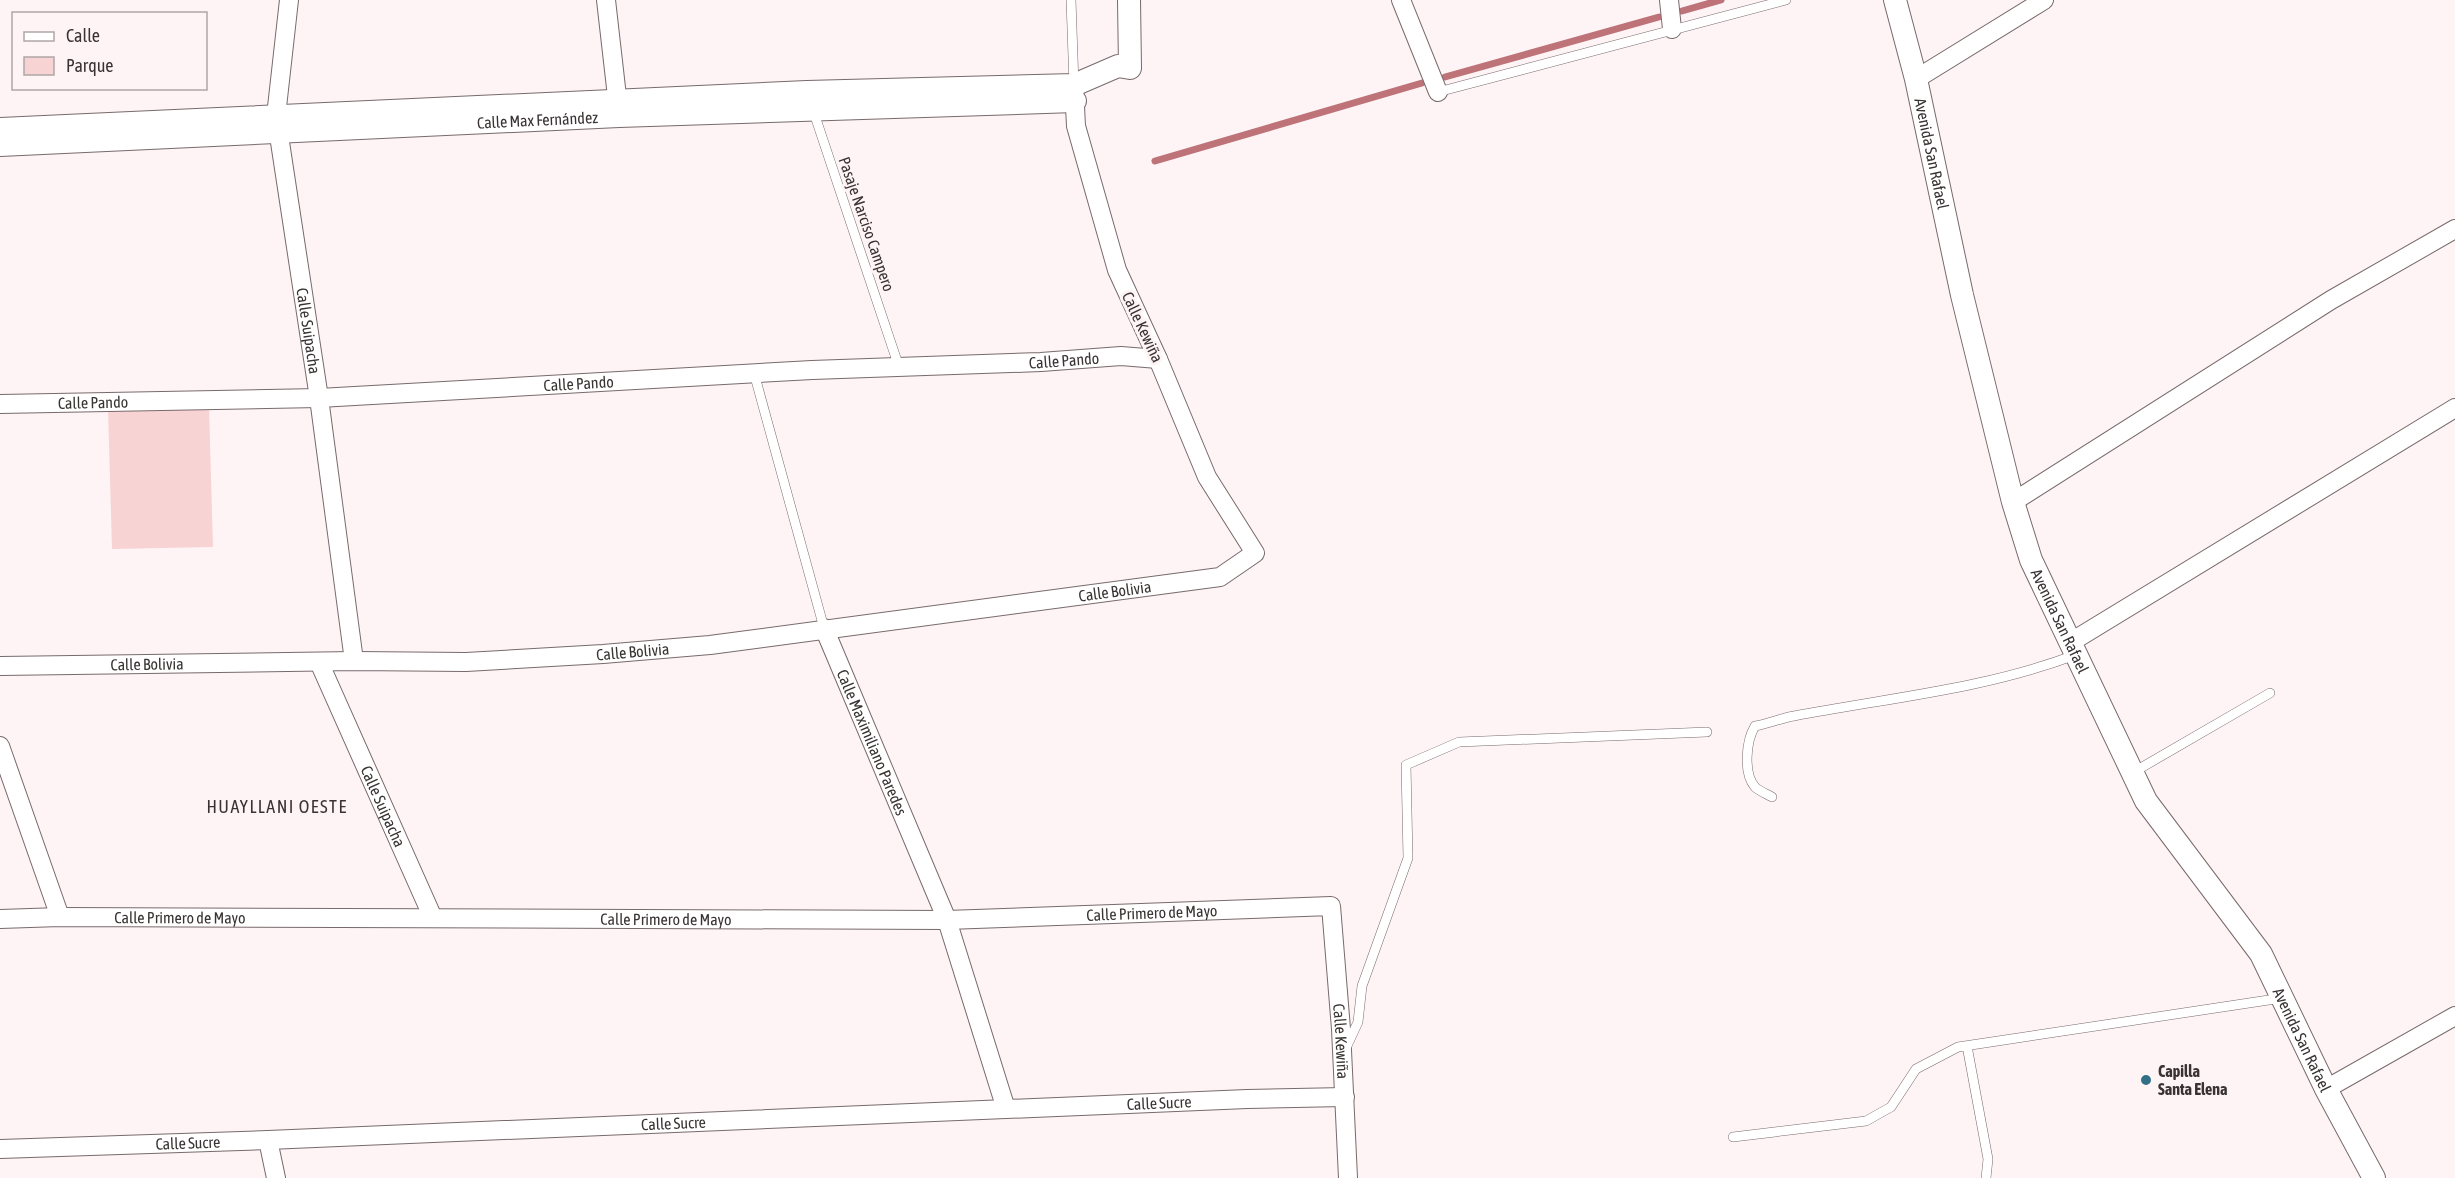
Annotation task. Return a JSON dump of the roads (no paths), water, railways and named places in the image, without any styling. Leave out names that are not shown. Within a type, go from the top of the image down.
[{"type":"street","name":"Calle Suipacha","points":[[290,0],[277,124],[319,398],[354,661]]},
{"type":"street","points":[[606,0],[619,108]]},
{"type":"street","points":[[1075,93],[1118,66],[1130,68],[1129,0]]},
{"type":"street","points":[[1401,0],[1438,92]]},
{"type":"street","points":[[1669,0],[1672,29]]},
{"type":"street","name":"Avenida San Rafael","points":[[1895,0],[1916,79],[1962,295],[2013,502],[2031,560],[2146,801],[2261,954],[2326,1089],[2374,1178]]},
{"type":"street","points":[[1916,79],[2043,0]]},
{"type":"street","name":"Calle Max Fernández","points":[[0,129],[277,124],[619,108],[1075,93]]},
{"type":"street","name":"Calle Kewiña","points":[[1075,93],[1076,126],[1117,270],[1158,359],[1207,477],[1255,553]]},
{"type":"street","name":"Calle Max Fernández","points":[[0,145],[277,124]]},
{"type":"street","points":[[2013,502],[2331,300],[2455,229]]},
{"type":"street","name":"Calle Pando","points":[[0,404],[319,398],[754,373],[1041,362],[1121,356],[1158,359]]},
{"type":"street","points":[[2074,648],[2455,408]]},
{"type":"street","name":"Calle Bolivia","points":[[0,666],[354,661],[466,663],[710,645],[1220,577],[1255,553]]},
{"type":"street","name":"Calle Maximiliano Paredes","points":[[824,628],[947,920],[1006,1109]]},
{"type":"street","name":"Calle Suipacha","points":[[319,662],[433,918]]},
{"type":"street","points":[[0,746],[60,917]]},
{"type":"street","name":"Calle Kewiña","points":[[1331,906],[1343,1055],[1348,1178]]},
{"type":"street","name":"Calle Primero de Mayo","points":[[0,919],[60,917],[947,920],[1331,906]]},
{"type":"street","points":[[2326,1089],[2455,1016]]},
{"type":"street","name":"Calle Sucre","points":[[0,1149],[1345,1097]]},
{"type":"street","points":[[267,1140],[276,1178]]},
{"type":"lane","points":[[1071,0],[1075,93]]},
{"type":"lane","points":[[1438,92],[1786,0]]},
{"type":"lane","name":"Pasaje Narciso Campero","points":[[810,101],[899,367]]},
{"type":"lane","name":"Calle Maximiliano Paredes","points":[[754,373],[824,628]]},
{"type":"lane","points":[[1772,797],[1755,787],[1750,773],[1747,754],[1749,737],[1755,726],[1791,716],[1993,680],[2043,667],[2074,648]]},
{"type":"lane","points":[[2132,772],[2270,693]]},
{"type":"lane","points":[[1343,1055],[1358,1022],[1362,986],[1408,858],[1406,765],[1459,742],[1707,732]]},
{"type":"lane","points":[[1733,1137],[1866,1121],[1891,1107],[1916,1069],[1958,1047],[2282,998]]},
{"type":"lane","points":[[1967,1046],[1988,1160],[1986,1178]]},
{"type":"waterway","points":[[1682,11],[1721,0]]},
{"type":"waterway","points":[[1445,77],[1659,17]]},
{"type":"waterway","points":[[1155,161],[1422,83]]},
{"type":"place","name":"Capilla Santa Elena","points":[[2146,1080]]},
{"type":"district","name":"HUAYLLANI OESTE","points":[[277,806]]}]
